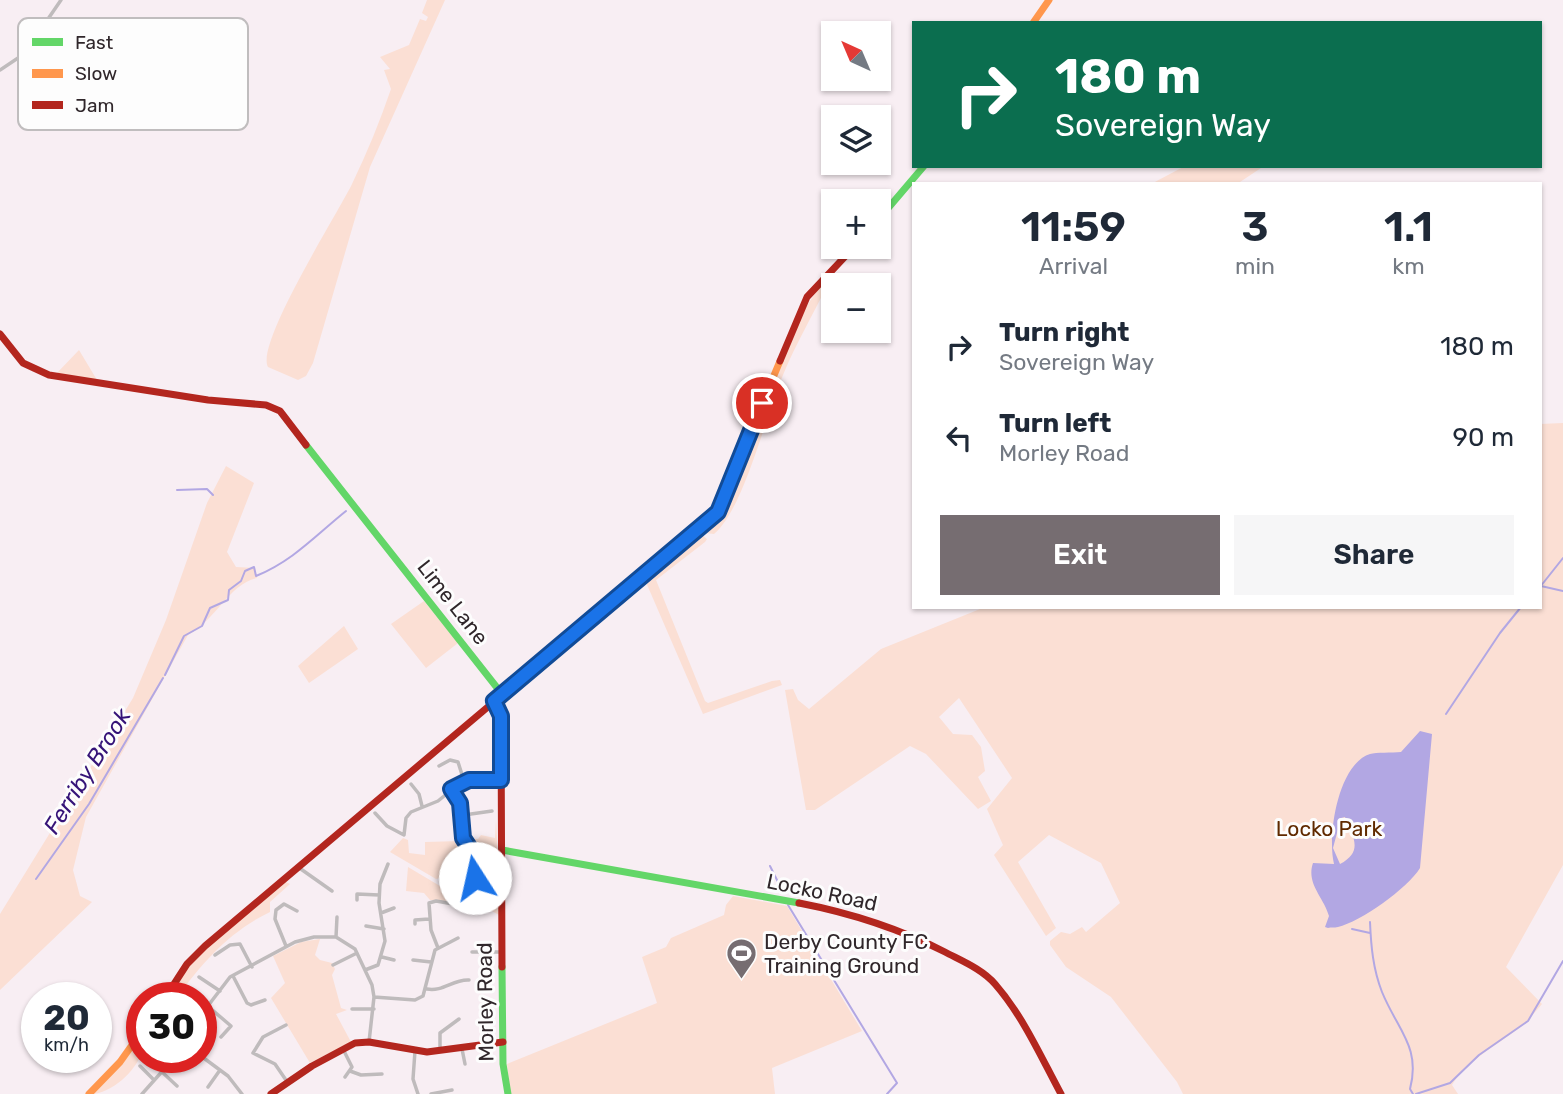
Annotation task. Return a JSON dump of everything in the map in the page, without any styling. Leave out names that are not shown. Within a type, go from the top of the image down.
[{"type":"street","points":[[49,18],[61,0]]},
{"type":"street","points":[[1034,21],[1049,0]]},
{"type":"street","points":[[0,70],[18,58]]},
{"type":"street","points":[[891,205],[922,168]]},
{"type":"street","points":[[177,982],[205,946],[718,512],[807,298],[817,283],[841,259]]},
{"type":"street","name":"Lime Lane","points":[[0,334],[23,363],[49,376],[208,400],[266,405],[280,411],[502,694]]},
{"type":"street","name":"Morley Road","points":[[494,701],[501,716],[503,1042],[508,1094]]},
{"type":"street","points":[[441,762],[458,762],[464,781]]},
{"type":"street","points":[[375,813],[378,821],[404,835],[408,815],[422,806],[438,801],[464,781],[501,780]]},
{"type":"street","points":[[411,784],[422,806]]},
{"type":"street","points":[[451,789],[460,803],[463,838],[477,859],[477,877],[484,882]]},
{"type":"street","points":[[463,816],[492,811]]},
{"type":"street","name":"Locko Road","points":[[502,850],[848,912],[909,934],[974,967],[994,983],[1025,1027],[1061,1094]]},
{"type":"street","points":[[365,970],[376,966],[383,957],[384,929],[379,895],[388,864]]},
{"type":"street","points":[[298,867],[332,891]]},
{"type":"street","points":[[357,900],[357,894],[379,895]]},
{"type":"street","points":[[438,948],[429,919],[428,908],[431,901],[459,905]]},
{"type":"street","points":[[286,946],[275,919],[276,910],[284,904],[297,911]]},
{"type":"street","points":[[381,914],[394,908]]},
{"type":"street","points":[[336,937],[337,917]]},
{"type":"street","points":[[415,923],[415,920],[429,919]]},
{"type":"street","points":[[366,926],[384,929]]},
{"type":"street","points":[[217,995],[233,975],[252,967],[286,946],[306,938],[336,937],[351,945],[358,953],[374,997],[369,1042]]},
{"type":"street","points":[[374,997],[415,1000],[423,996],[427,989],[431,962],[438,948],[458,938]]},
{"type":"street","points":[[215,955],[235,944],[243,944],[252,967]]},
{"type":"street","points":[[472,952],[502,952]]},
{"type":"street","points":[[333,965],[358,953]]},
{"type":"street","points":[[383,957],[394,960]]},
{"type":"street","points":[[413,960],[431,962]]},
{"type":"street","points":[[233,975],[247,1003],[251,1005],[265,1000]]},
{"type":"street","points":[[199,977],[220,991]]},
{"type":"street","points":[[427,989],[439,990],[461,977],[469,981]]},
{"type":"street","points":[[352,1009],[373,1009]]},
{"type":"street","points":[[217,1014],[231,1026],[222,1037]]},
{"type":"street","points":[[440,1052],[440,1033],[458,1019]]},
{"type":"street","points":[[286,1025],[263,1037],[253,1053],[275,1064],[288,1083]]},
{"type":"street","points":[[271,1094],[355,1043],[369,1042],[415,1051],[440,1052],[503,1042]]},
{"type":"street","points":[[343,1049],[351,1061],[350,1071],[345,1077]]},
{"type":"street","points":[[462,1049],[465,1064]]},
{"type":"street","points":[[415,1051],[414,1079],[418,1094]]},
{"type":"street","points":[[89,1094],[126,1054]]},
{"type":"street","points":[[217,1068],[242,1094]]},
{"type":"street","points":[[208,1087],[220,1070]]},
{"type":"street","points":[[350,1071],[361,1075],[382,1074]]},
{"type":"street","points":[[146,1073],[153,1080]]},
{"type":"street","points":[[142,1094],[161,1073]]},
{"type":"street","points":[[163,1073],[177,1086]]},
{"type":"street","points":[[431,1094],[452,1090]]},
{"type":"green space","points":[[427,0],[445,0],[370,167],[313,363],[306,376],[298,380],[268,367],[267,354],[274,333],[300,278],[352,184],[378,125],[391,89],[384,70],[390,69],[380,57],[409,45],[420,19],[426,21],[428,17],[422,13]]},
{"type":"green space","points":[[1181,168],[1261,168],[1240,182],[1155,182]]},
{"type":"green space","points":[[821,286],[821,297],[776,392],[745,483],[725,522],[714,534],[705,533],[726,504],[782,357],[809,302]]},
{"type":"green space","points":[[79,350],[97,380],[56,374]]},
{"type":"green space","name":"Locko Park","points":[[1563,423],[1563,865],[1506,967],[1542,1004],[1522,1025],[1482,1054],[1458,1076],[1452,1085],[1458,1094],[1183,1094],[1177,1082],[1111,997],[1066,967],[1050,945],[1050,941],[1061,932],[1070,934],[1082,927],[1086,932],[1120,903],[1101,863],[1049,835],[1018,862],[1056,928],[1046,936],[994,855],[1003,845],[987,809],[1012,778],[959,698],[939,717],[953,734],[972,735],[981,747],[985,771],[978,777],[991,801],[978,809],[926,754],[910,746],[815,810],[806,810],[785,690],[793,689],[798,700],[809,709],[881,649],[980,609],[1542,609],[1542,424]]},
{"type":"green space","points":[[226,466],[254,483],[227,552],[236,567],[255,568],[257,578],[238,587],[207,621],[188,635],[86,817],[73,870],[80,896],[92,902],[0,990],[0,914],[133,698],[166,620],[207,503]]},
{"type":"green space","points":[[701,534],[707,539],[705,542],[656,580],[705,701],[708,703],[772,681],[780,680],[782,685],[703,714],[645,580]]},
{"type":"green space","points":[[424,601],[458,643],[426,668],[391,624]]},
{"type":"green space","points":[[344,626],[358,649],[309,683],[298,666]]},
{"type":"green space","points":[[496,820],[498,857],[488,854],[478,856],[467,839],[478,839],[481,835],[495,838]]},
{"type":"green space","points":[[403,838],[408,840],[409,853],[425,855],[425,842],[461,841],[471,852],[460,853],[459,887],[484,901],[497,892],[499,915],[441,882],[440,878],[436,879],[390,852]]},
{"type":"green space","points":[[408,867],[467,902],[430,900],[424,893],[406,891]]},
{"type":"green space","points":[[284,881],[290,884],[270,902],[270,912],[230,938],[189,982],[178,982],[193,960]]},
{"type":"green space","name":"Derby County FC Training Ground","points":[[733,896],[787,906],[862,1031],[772,1068],[775,1094],[510,1094],[507,1064],[657,1003],[642,957],[666,947],[671,938],[724,915],[726,905]]},
{"type":"green space","points":[[320,939],[315,955],[320,960],[332,963],[335,969],[332,975],[341,1008],[347,1010],[336,1014],[351,1042],[310,1063],[271,998],[285,983],[273,956],[301,942]]},
{"type":"green space","points":[[126,1056],[128,1074],[107,1090],[91,1094]]},
{"type":"shaded area","points":[[1420,731],[1432,734],[1420,868],[1395,894],[1370,911],[1347,924],[1325,927],[1329,916],[1313,884],[1311,870],[1313,863],[1334,864],[1332,836],[1337,802],[1343,786],[1359,760],[1370,754],[1401,752]],"holes":[[[1345,817],[1353,837],[1354,849],[1340,864],[1333,848],[1341,818]]]},
{"type":"waterway","points":[[177,490],[207,489],[213,495]]},
{"type":"waterway","name":"Ferriby Brook","points":[[165,675],[184,636],[202,626],[210,608],[228,600],[229,590],[241,581],[245,571],[254,567],[256,576],[281,563],[346,511]]},
{"type":"waterway","points":[[1542,584],[1563,558]]},
{"type":"waterway","points":[[1542,586],[1563,591]]},
{"type":"waterway","points":[[1446,714],[1500,633],[1519,609]]},
{"type":"waterway","name":"Ferriby Brook","points":[[36,879],[89,804],[163,678]]},
{"type":"waterway","points":[[770,866],[782,890]]},
{"type":"waterway","points":[[788,905],[897,1083],[887,1094]]},
{"type":"waterway","points":[[1370,922],[1373,957],[1379,983],[1410,1050],[1413,1062],[1410,1089],[1413,1094]]},
{"type":"waterway","points":[[1352,929],[1370,933]]},
{"type":"waterway","points":[[1416,1094],[1450,1083],[1479,1055],[1528,1021],[1563,961]]},
{"type":"traffic: fast","points":[[891,205],[922,168]]},
{"type":"traffic: fast","points":[[306,445],[502,694]]},
{"type":"traffic: fast","points":[[502,850],[799,903]]},
{"type":"traffic: fast","points":[[502,967],[503,1064],[508,1094]]},
{"type":"traffic: slow","points":[[1034,21],[1049,0]]},
{"type":"traffic: slow","points":[[515,684],[717,512],[780,361]]},
{"type":"traffic: slow","points":[[89,1094],[126,1054]]},
{"type":"traffic: jam","points":[[780,361],[807,297],[843,259]]},
{"type":"traffic: jam","points":[[0,334],[23,363],[49,375],[208,400],[266,405],[280,411],[306,445]]},
{"type":"traffic: jam","points":[[175,982],[187,964],[205,946],[515,684]]},
{"type":"traffic: jam","points":[[494,701],[501,716],[502,967]]},
{"type":"traffic: jam","points":[[799,903],[892,929],[927,943],[984,974],[1014,1009],[1061,1094]]},
{"type":"traffic: jam","points":[[271,1094],[312,1066],[355,1043],[369,1042],[427,1052],[503,1042]]},
{"type":"place","name":"Derby County FC Training Ground","points":[[741,980]]},
{"type":"route","points":[[475,878],[480,876],[477,859],[463,838],[462,810],[451,789],[469,780],[501,780],[501,716],[494,701],[718,512],[724,503],[762,403]]}]
